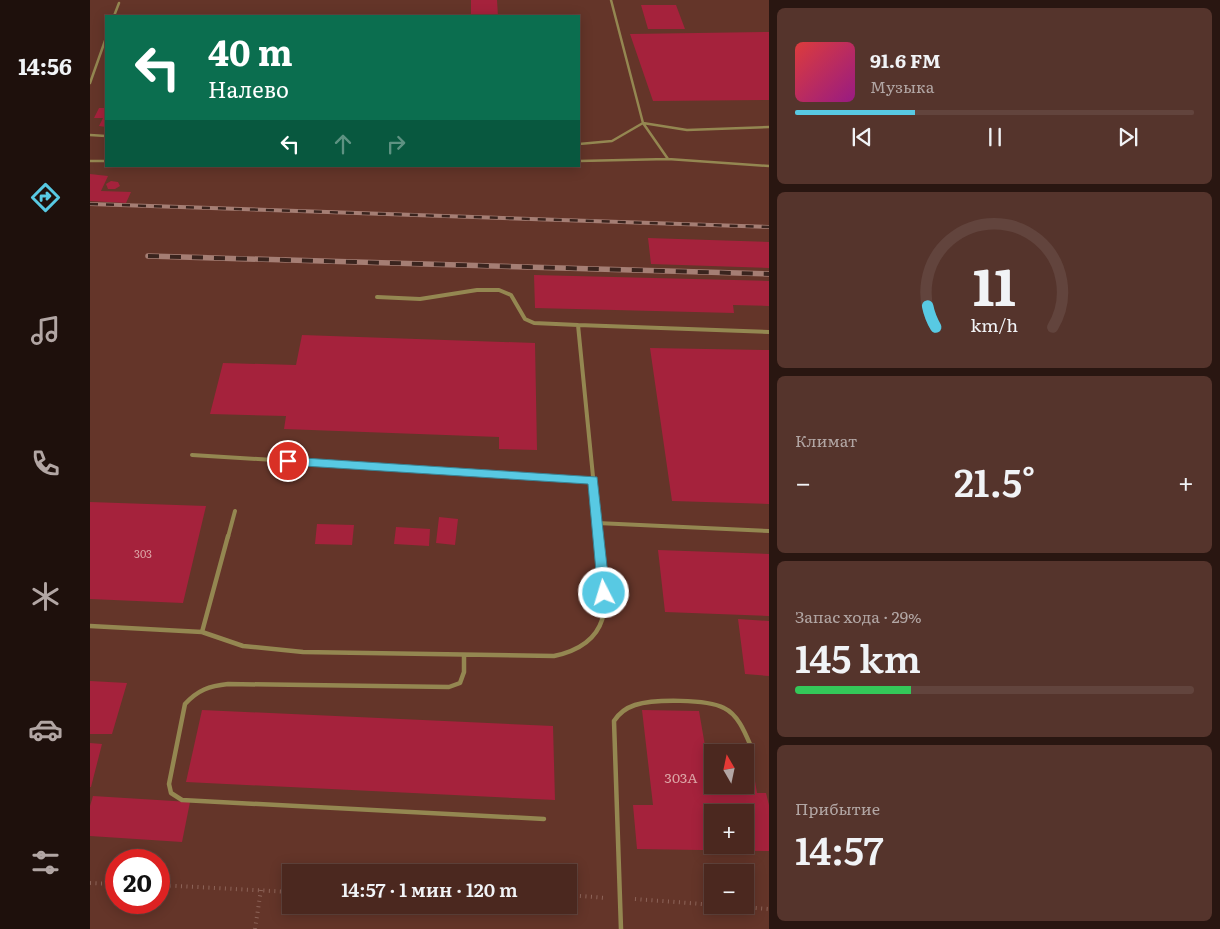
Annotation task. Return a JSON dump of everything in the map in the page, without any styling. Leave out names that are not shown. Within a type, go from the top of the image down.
[{"type":"lane","points":[[612,0],[643,123],[668,159]]},
{"type":"lane","points":[[114,15],[119,3]]},
{"type":"lane","points":[[90,83],[105,41]]},
{"type":"lane","points":[[580,144],[612,141],[643,123],[687,130],[769,127]]},
{"type":"lane","points":[[90,135],[105,136]]},
{"type":"lane","points":[[580,161],[668,159],[769,166]]},
{"type":"lane","points":[[90,161],[105,161]]},
{"type":"lane","points":[[377,297],[419,299],[464,292],[498,291],[508,294],[515,299],[525,319],[534,323],[769,332]]},
{"type":"lane","points":[[90,626],[202,632],[243,646],[303,652],[554,656],[576,652],[590,642],[598,631],[606,610],[578,325]]},
{"type":"lane","points":[[192,455],[593,480]]},
{"type":"lane","points":[[202,632],[235,510]]},
{"type":"lane","points":[[597,523],[769,530]]},
{"type":"lane","points":[[464,654],[464,672],[460,683],[449,687],[228,684],[209,686],[194,694],[185,704],[169,784],[170,793],[174,798],[182,800],[544,819]]},
{"type":"lane","points":[[621,929],[614,721],[618,714],[640,703],[706,702],[723,707],[734,715],[741,723],[750,744]]},
{"type":"path","points":[[90,883],[105,884]]},
{"type":"path","points":[[170,886],[282,891]]},
{"type":"path","points":[[255,929],[261,890]]},
{"type":"path","points":[[577,895],[769,909]]},
{"type":"building","points":[[471,0],[497,0],[498,15],[471,15]]},
{"type":"building","points":[[641,5],[676,5],[685,29],[648,29]]},
{"type":"building","points":[[769,32],[769,100],[653,101],[630,34]]},
{"type":"building","points":[[99,108],[105,108],[105,127],[99,126],[103,118],[94,118]]},
{"type":"building","points":[[90,174],[108,176],[101,191],[131,192],[126,203],[90,201]]},
{"type":"building","points":[[111,181],[118,182],[120,186],[115,189],[108,189],[106,184]]},
{"type":"building","points":[[648,238],[769,242],[769,268],[651,264]]},
{"type":"building","points":[[534,275],[769,281],[769,306],[733,305],[734,313],[535,308]]},
{"type":"building","points":[[302,335],[535,343],[537,450],[499,449],[499,437],[284,429],[286,416],[210,414],[223,363],[296,365]]},
{"type":"building","points":[[650,348],[769,350],[769,504],[672,501]]},
{"type":"building","points":[[90,502],[206,506],[183,603],[90,599]]},
{"type":"building","points":[[439,517],[458,519],[455,545],[436,543]]},
{"type":"building","points":[[317,524],[354,525],[352,545],[315,544]]},
{"type":"building","points":[[396,527],[430,529],[429,546],[394,544]]},
{"type":"building","points":[[658,550],[769,554],[769,616],[665,612]]},
{"type":"building","points":[[738,619],[769,621],[769,676],[745,674]]},
{"type":"building","points":[[90,681],[127,683],[112,734],[90,734]]},
{"type":"building","points":[[202,710],[553,726],[555,800],[186,782]]},
{"type":"building","points":[[642,710],[699,711],[705,744],[704,794],[754,794],[754,775],[757,793],[766,793],[769,805],[769,851],[754,851],[754,804],[704,804],[704,850],[637,849],[633,805],[653,805]]},
{"type":"building","points":[[90,743],[102,744],[91,787],[90,787]]},
{"type":"building","points":[[93,796],[190,802],[182,842],[90,836],[90,806]]},
{"type":"railway","points":[[90,204],[769,227]]},
{"type":"railway","points":[[148,256],[769,274]]},
{"type":"route","points":[[288,461],[593,480],[604,593]]}]
